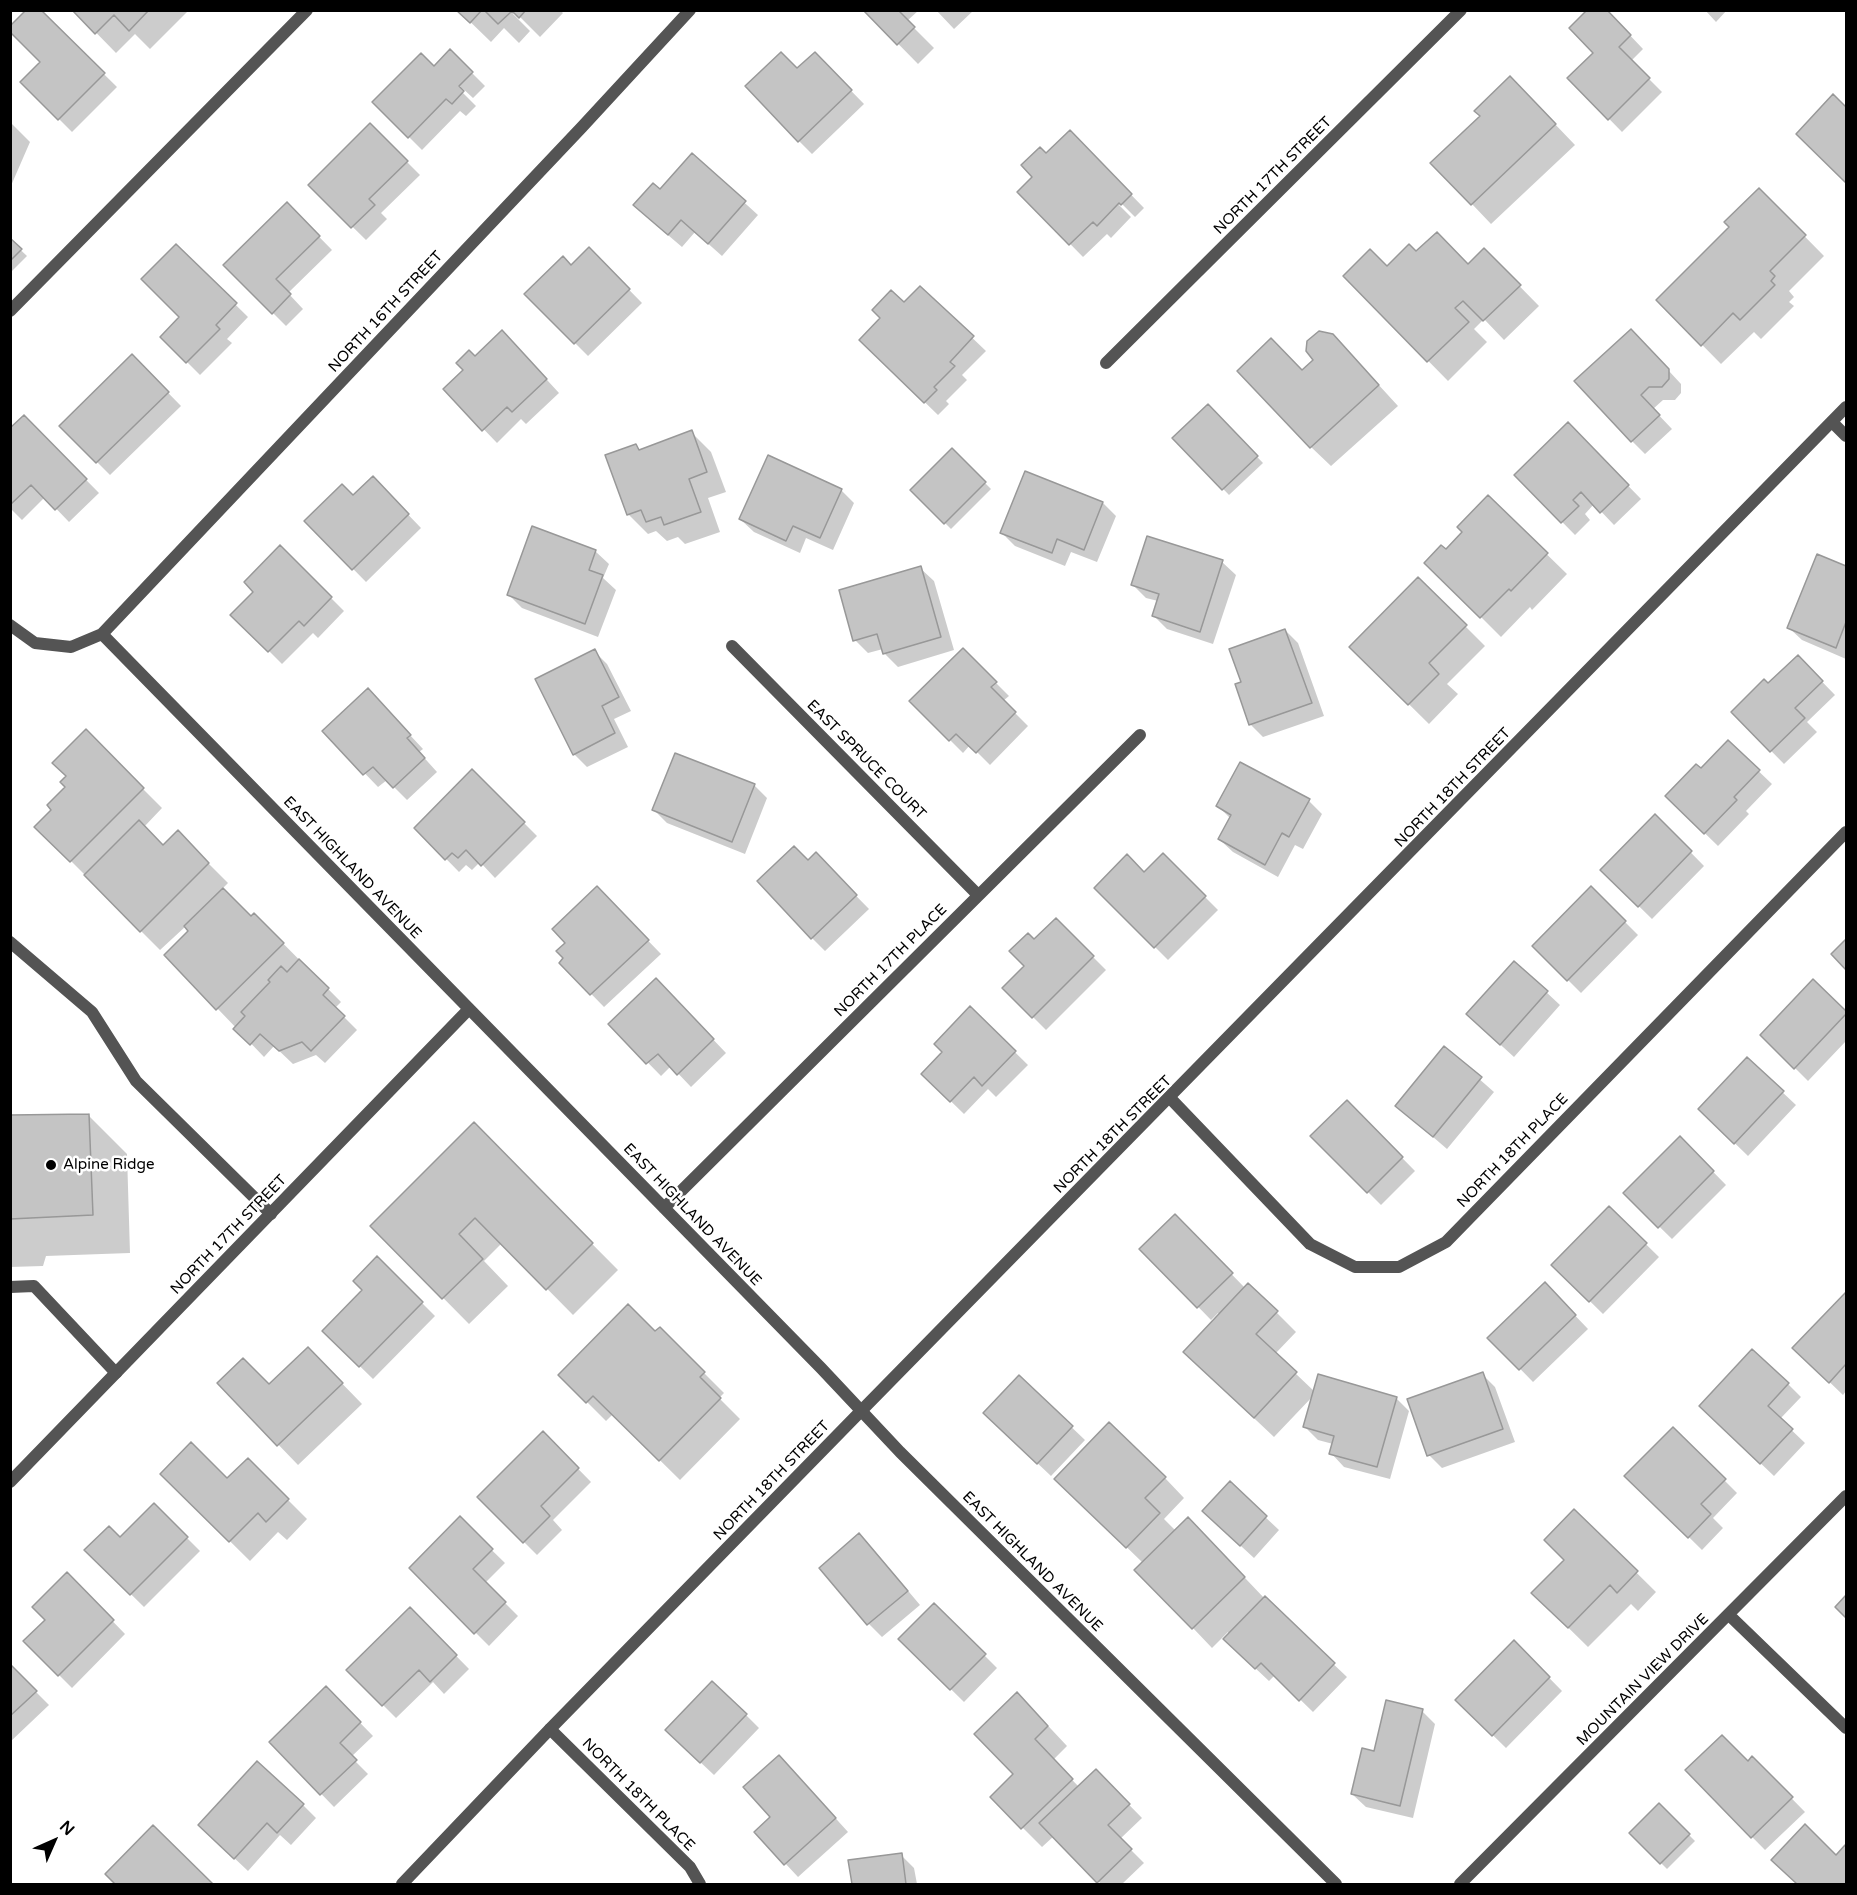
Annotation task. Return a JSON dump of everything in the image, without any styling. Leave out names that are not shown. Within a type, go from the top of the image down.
[{"type":"street","points":[[10,311],[308,10]]},
{"type":"street","name":"NORTH 16TH STREET","points":[[102,634],[690,10]]},
{"type":"street","name":"NORTH 17TH STREET","points":[[1106,363],[1461,10]]},
{"type":"street","name":"NORTH 18TH STREET","points":[[402,1884],[550,1729],[1846,407]]},
{"type":"street","points":[[1832,422],[1846,436]]},
{"type":"street","points":[[10,625],[35,643],[71,647],[102,634]]},
{"type":"street","name":"EAST HIGHLAND AVENUE","points":[[102,634],[925,1476],[1336,1884]]},
{"type":"street","name":"EAST SPRUCE COURT","points":[[732,646],[978,895]]},
{"type":"street","name":"NORTH 17TH PLACE","points":[[664,1208],[1140,735]]},
{"type":"street","name":"NORTH 18TH PLACE","points":[[1170,1098],[1310,1244],[1355,1267],[1400,1267],[1446,1242],[1846,832]]},
{"type":"street","points":[[10,942],[92,1012],[136,1081],[271,1214]]},
{"type":"street","name":"NORTH 17TH STREET","points":[[10,1482],[470,1009]]},
{"type":"street","points":[[10,1287],[34,1286],[116,1373]]},
{"type":"street","name":"MOUNTAIN VIEW DRIVE","points":[[1460,1884],[1846,1496]]},
{"type":"street","points":[[1729,1615],[1846,1728]]},
{"type":"street","name":"NORTH 18TH PLACE","points":[[550,1729],[690,1867],[700,1884]]},
{"type":"building","points":[[26,10],[41,10],[105,73],[58,120],[20,82],[40,62],[10,32],[10,26]]},
{"type":"building","points":[[72,10],[149,10],[129,31],[114,15],[95,34]]},
{"type":"building","points":[[456,10],[482,10],[470,23]]},
{"type":"building","points":[[484,10],[526,10],[519,18],[512,11],[498,24]]},
{"type":"building","points":[[863,10],[898,10],[915,27],[897,45]]},
{"type":"building","points":[[1587,10],[1607,10],[1631,35],[1619,47],[1650,78],[1608,120],[1567,78],[1593,53],[1569,28]]},
{"type":"building","points":[[450,49],[473,72],[459,86],[464,91],[452,104],[446,99],[408,138],[372,102],[421,53],[434,66]]},
{"type":"building","points":[[781,52],[797,68],[815,52],[852,90],[798,142],[745,86]]},
{"type":"building","points":[[1510,76],[1556,124],[1471,205],[1430,163],[1480,116],[1474,111]]},
{"type":"building","points":[[1833,94],[1846,107],[1846,183],[1796,134]]},
{"type":"building","points":[[370,123],[408,161],[369,199],[375,205],[351,228],[308,185]]},
{"type":"building","points":[[1070,130],[1132,194],[1121,205],[1119,203],[1097,226],[1093,222],[1069,245],[1017,192],[1032,177],[1021,165],[1040,147],[1046,153]]},
{"type":"building","points":[[692,153],[746,201],[708,244],[681,220],[668,235],[633,205],[653,183],[660,189]]},
{"type":"building","points":[[1759,188],[1806,235],[1770,271],[1775,276],[1771,281],[1775,285],[1740,320],[1733,313],[1701,346],[1656,300],[1729,227],[1724,222]]},
{"type":"building","points":[[287,202],[320,236],[276,279],[291,294],[272,314],[223,265]]},
{"type":"building","points":[[1437,232],[1468,264],[1484,248],[1521,285],[1483,321],[1463,301],[1455,308],[1469,322],[1427,362],[1343,276],[1370,249],[1387,266],[1409,244],[1416,251]]},
{"type":"building","points":[[10,238],[22,249],[10,261]]},
{"type":"building","points":[[176,244],[237,303],[216,325],[220,329],[186,363],[160,337],[179,317],[141,279]]},
{"type":"building","points":[[589,247],[630,289],[574,344],[524,294],[563,256],[571,265]]},
{"type":"building","points":[[920,286],[974,336],[950,362],[955,366],[934,387],[937,390],[924,403],[859,340],[880,318],[872,310],[891,290],[904,302]]},
{"type":"building","points":[[1631,329],[1669,369],[1669,379],[1662,387],[1649,387],[1641,395],[1660,415],[1631,442],[1574,381]]},
{"type":"building","points":[[502,330],[547,379],[512,412],[507,407],[482,431],[443,389],[463,370],[456,363],[469,350],[475,356]]},
{"type":"building","points":[[1319,331],[1333,334],[1379,385],[1310,448],[1237,371],[1271,338],[1302,370],[1313,360],[1306,351],[1307,341]]},
{"type":"building","points":[[132,354],[169,392],[96,463],[59,426]]},
{"type":"building","points":[[1208,404],[1258,456],[1222,490],[1172,438]]},
{"type":"building","points":[[24,415],[87,479],[55,510],[31,485],[10,505],[10,428]]},
{"type":"building","points":[[1568,422],[1629,485],[1600,513],[1581,492],[1573,500],[1579,506],[1561,523],[1514,475]]},
{"type":"building","points":[[692,430],[707,472],[689,479],[701,512],[664,525],[661,517],[646,522],[641,510],[627,515],[605,455],[636,444],[639,450]]},
{"type":"building","points":[[952,448],[986,482],[944,524],[910,490]]},
{"type":"building","points":[[768,455],[842,489],[820,538],[793,526],[786,541],[739,519]]},
{"type":"building","points":[[1025,471],[1103,502],[1084,550],[1057,539],[1052,553],[1000,533]]},
{"type":"building","points":[[373,476],[409,514],[352,570],[304,521],[342,484],[353,495]]},
{"type":"building","points":[[1488,495],[1548,553],[1511,591],[1509,589],[1480,618],[1424,563],[1441,545],[1446,549],[1462,532],[1457,527]]},
{"type":"building","points":[[532,526],[596,550],[589,570],[603,575],[585,624],[507,595]]},
{"type":"building","points":[[1147,536],[1223,560],[1200,632],[1152,616],[1159,594],[1131,585]]},
{"type":"building","points":[[280,545],[332,597],[304,626],[299,621],[268,652],[230,615],[253,592],[244,582]]},
{"type":"building","points":[[1817,554],[1846,566],[1846,622],[1836,648],[1787,628]]},
{"type":"building","points":[[921,566],[941,637],[883,654],[877,634],[853,641],[839,590]]},
{"type":"building","points":[[1418,577],[1467,625],[1429,663],[1439,674],[1408,705],[1349,647]]},
{"type":"building","points":[[1285,629],[1312,703],[1249,725],[1235,684],[1241,682],[1229,649]]},
{"type":"building","points":[[963,648],[997,682],[991,687],[1016,712],[976,753],[956,734],[949,741],[909,701]]},
{"type":"building","points":[[595,649],[619,697],[602,706],[615,733],[573,755],[535,679]]},
{"type":"building","points":[[1798,655],[1823,681],[1795,708],[1805,718],[1770,752],[1731,712],[1764,679],[1768,683]]},
{"type":"building","points":[[368,688],[411,735],[407,738],[425,758],[393,788],[373,767],[363,775],[322,731]]},
{"type":"building","points":[[86,729],[144,788],[70,862],[34,827],[51,810],[47,805],[65,787],[60,782],[66,776],[52,763]]},
{"type":"building","points":[[1728,740],[1760,770],[1734,797],[1737,800],[1704,834],[1665,796],[1696,764],[1701,768]]},
{"type":"building","points":[[675,753],[755,784],[732,842],[652,810]]},
{"type":"building","points":[[1240,762],[1310,799],[1289,837],[1282,833],[1265,865],[1218,839],[1231,815],[1216,806]]},
{"type":"building","points":[[472,769],[525,822],[481,866],[466,850],[458,858],[452,853],[445,860],[414,828]]},
{"type":"building","points":[[1655,814],[1692,851],[1638,907],[1600,870]]},
{"type":"building","points":[[139,820],[163,845],[178,830],[209,863],[140,932],[84,875]]},
{"type":"building","points":[[794,846],[808,860],[816,852],[857,895],[811,939],[757,881]]},
{"type":"building","points":[[1163,853],[1206,896],[1154,948],[1094,888],[1127,854],[1144,872]]},
{"type":"building","points":[[597,886],[649,940],[590,995],[559,963],[563,958],[556,951],[565,943],[552,929]]},
{"type":"building","points":[[1591,886],[1626,921],[1567,981],[1532,946]]},
{"type":"building","points":[[223,888],[251,916],[254,913],[284,943],[216,1010],[164,955],[188,931],[184,926]]},
{"type":"building","points":[[1056,918],[1094,956],[1032,1018],[1002,988],[1024,966],[1009,951],[1028,933],[1034,939]]},
{"type":"building","points":[[1846,939],[1846,970],[1831,954]]},
{"type":"building","points":[[299,959],[329,988],[323,995],[345,1016],[311,1051],[302,1042],[279,1051],[260,1034],[250,1045],[233,1029],[245,1016],[241,1012],[270,982],[268,980],[281,966],[287,972]]},
{"type":"building","points":[[1514,961],[1548,991],[1500,1045],[1466,1014]]},
{"type":"building","points":[[656,978],[714,1039],[677,1075],[658,1054],[646,1064],[608,1024]]},
{"type":"building","points":[[1813,979],[1846,1011],[1846,1014],[1794,1069],[1760,1035]]},
{"type":"building","points":[[970,1006],[1016,1051],[982,1086],[974,1077],[950,1102],[921,1074],[942,1052],[934,1044]]},
{"type":"building","points":[[1444,1046],[1482,1077],[1433,1137],[1395,1106]]},
{"type":"building","points":[[1747,1057],[1784,1091],[1734,1144],[1698,1109]]},
{"type":"building","points":[[1347,1100],[1403,1157],[1367,1193],[1310,1136]]},
{"type":"building","name":"Alpine Ridge","points":[[89,1114],[93,1215],[10,1219],[10,1115]]},
{"type":"building","points":[[474,1122],[593,1243],[546,1290],[475,1218],[459,1234],[483,1259],[442,1299],[370,1226]]},
{"type":"building","points":[[1680,1136],[1714,1171],[1658,1228],[1623,1193]]},
{"type":"building","points":[[1609,1206],[1647,1243],[1589,1302],[1551,1265]]},
{"type":"building","points":[[1175,1214],[1233,1273],[1197,1308],[1139,1249]]},
{"type":"building","points":[[377,1256],[423,1302],[359,1367],[322,1331],[362,1290],[353,1281]]},
{"type":"building","points":[[1545,1282],[1576,1315],[1519,1370],[1487,1338]]},
{"type":"building","points":[[1248,1283],[1278,1311],[1256,1334],[1297,1372],[1254,1418],[1183,1352]]},
{"type":"building","points":[[1846,1292],[1846,1364],[1829,1383],[1792,1348]]},
{"type":"building","points":[[628,1304],[655,1331],[660,1327],[705,1372],[700,1377],[721,1398],[659,1461],[593,1396],[586,1403],[558,1375]]},
{"type":"building","points":[[308,1347],[343,1383],[277,1446],[217,1383],[243,1358],[269,1384]]},
{"type":"building","points":[[1752,1349],[1789,1383],[1768,1406],[1793,1429],[1760,1464],[1699,1406]]},
{"type":"building","points":[[1483,1372],[1503,1429],[1427,1456],[1407,1399]]},
{"type":"building","points":[[1318,1374],[1397,1397],[1377,1467],[1329,1454],[1334,1436],[1303,1427]]},
{"type":"building","points":[[1019,1375],[1073,1426],[1037,1464],[983,1413]]},
{"type":"building","points":[[1109,1422],[1166,1477],[1145,1498],[1160,1513],[1126,1548],[1054,1479]]},
{"type":"building","points":[[1673,1427],[1726,1479],[1701,1504],[1711,1514],[1688,1538],[1624,1476]]},
{"type":"building","points":[[543,1431],[579,1468],[541,1506],[550,1516],[523,1543],[477,1497]]},
{"type":"building","points":[[191,1442],[227,1478],[248,1458],[289,1499],[266,1522],[258,1513],[229,1542],[160,1474]]},
{"type":"building","points":[[1230,1481],[1267,1516],[1240,1546],[1202,1511]]},
{"type":"building","points":[[154,1503],[188,1537],[130,1595],[84,1550],[109,1526],[120,1537]]},
{"type":"building","points":[[1574,1509],[1638,1571],[1617,1593],[1610,1585],[1568,1628],[1531,1593],[1564,1560],[1544,1540]]},
{"type":"building","points":[[460,1516],[493,1549],[473,1569],[506,1602],[474,1634],[409,1568]]},
{"type":"building","points":[[1188,1517],[1245,1577],[1192,1629],[1134,1570]]},
{"type":"building","points":[[859,1533],[908,1591],[867,1625],[819,1568]]},
{"type":"building","points":[[67,1572],[114,1620],[58,1676],[23,1641],[45,1620],[32,1607]]},
{"type":"building","points":[[1846,1595],[1846,1618],[1835,1607]]},
{"type":"building","points":[[1265,1596],[1335,1663],[1299,1701],[1261,1663],[1255,1669],[1223,1639]]},
{"type":"building","points":[[934,1603],[986,1654],[950,1690],[898,1639]]},
{"type":"building","points":[[410,1607],[457,1655],[430,1682],[419,1670],[382,1706],[346,1670]]},
{"type":"building","points":[[1514,1640],[1550,1677],[1492,1736],[1455,1700]]},
{"type":"building","points":[[10,1664],[37,1691],[10,1716]]},
{"type":"building","points":[[712,1681],[747,1714],[700,1763],[665,1730]]},
{"type":"building","points":[[326,1686],[361,1722],[340,1743],[357,1760],[320,1795],[269,1742]]},
{"type":"building","points":[[1017,1692],[1048,1726],[1035,1739],[1073,1779],[1021,1829],[990,1797],[1013,1774],[974,1734]]},
{"type":"building","points":[[1386,1700],[1423,1709],[1400,1806],[1351,1794],[1362,1748],[1374,1751]]},
{"type":"building","points":[[1722,1735],[1748,1761],[1752,1756],[1793,1797],[1751,1838],[1685,1770]]},
{"type":"building","points":[[779,1755],[836,1818],[784,1865],[754,1832],[770,1817],[743,1787]]},
{"type":"building","points":[[257,1761],[304,1804],[277,1833],[267,1823],[234,1859],[198,1825]]},
{"type":"building","points":[[1096,1769],[1130,1804],[1108,1825],[1132,1849],[1097,1883],[1039,1823]]},
{"type":"building","points":[[1659,1803],[1690,1834],[1660,1864],[1629,1833]]},
{"type":"building","points":[[1805,1824],[1836,1855],[1845,1845],[1846,1884],[1797,1884],[1771,1860]]},
{"type":"building","points":[[153,1825],[213,1884],[115,1884],[105,1874]]},
{"type":"building","points":[[902,1853],[906,1884],[852,1884],[848,1860]]},
{"type":"place","name":"Alpine Ridge","points":[[51,1165]]}]
